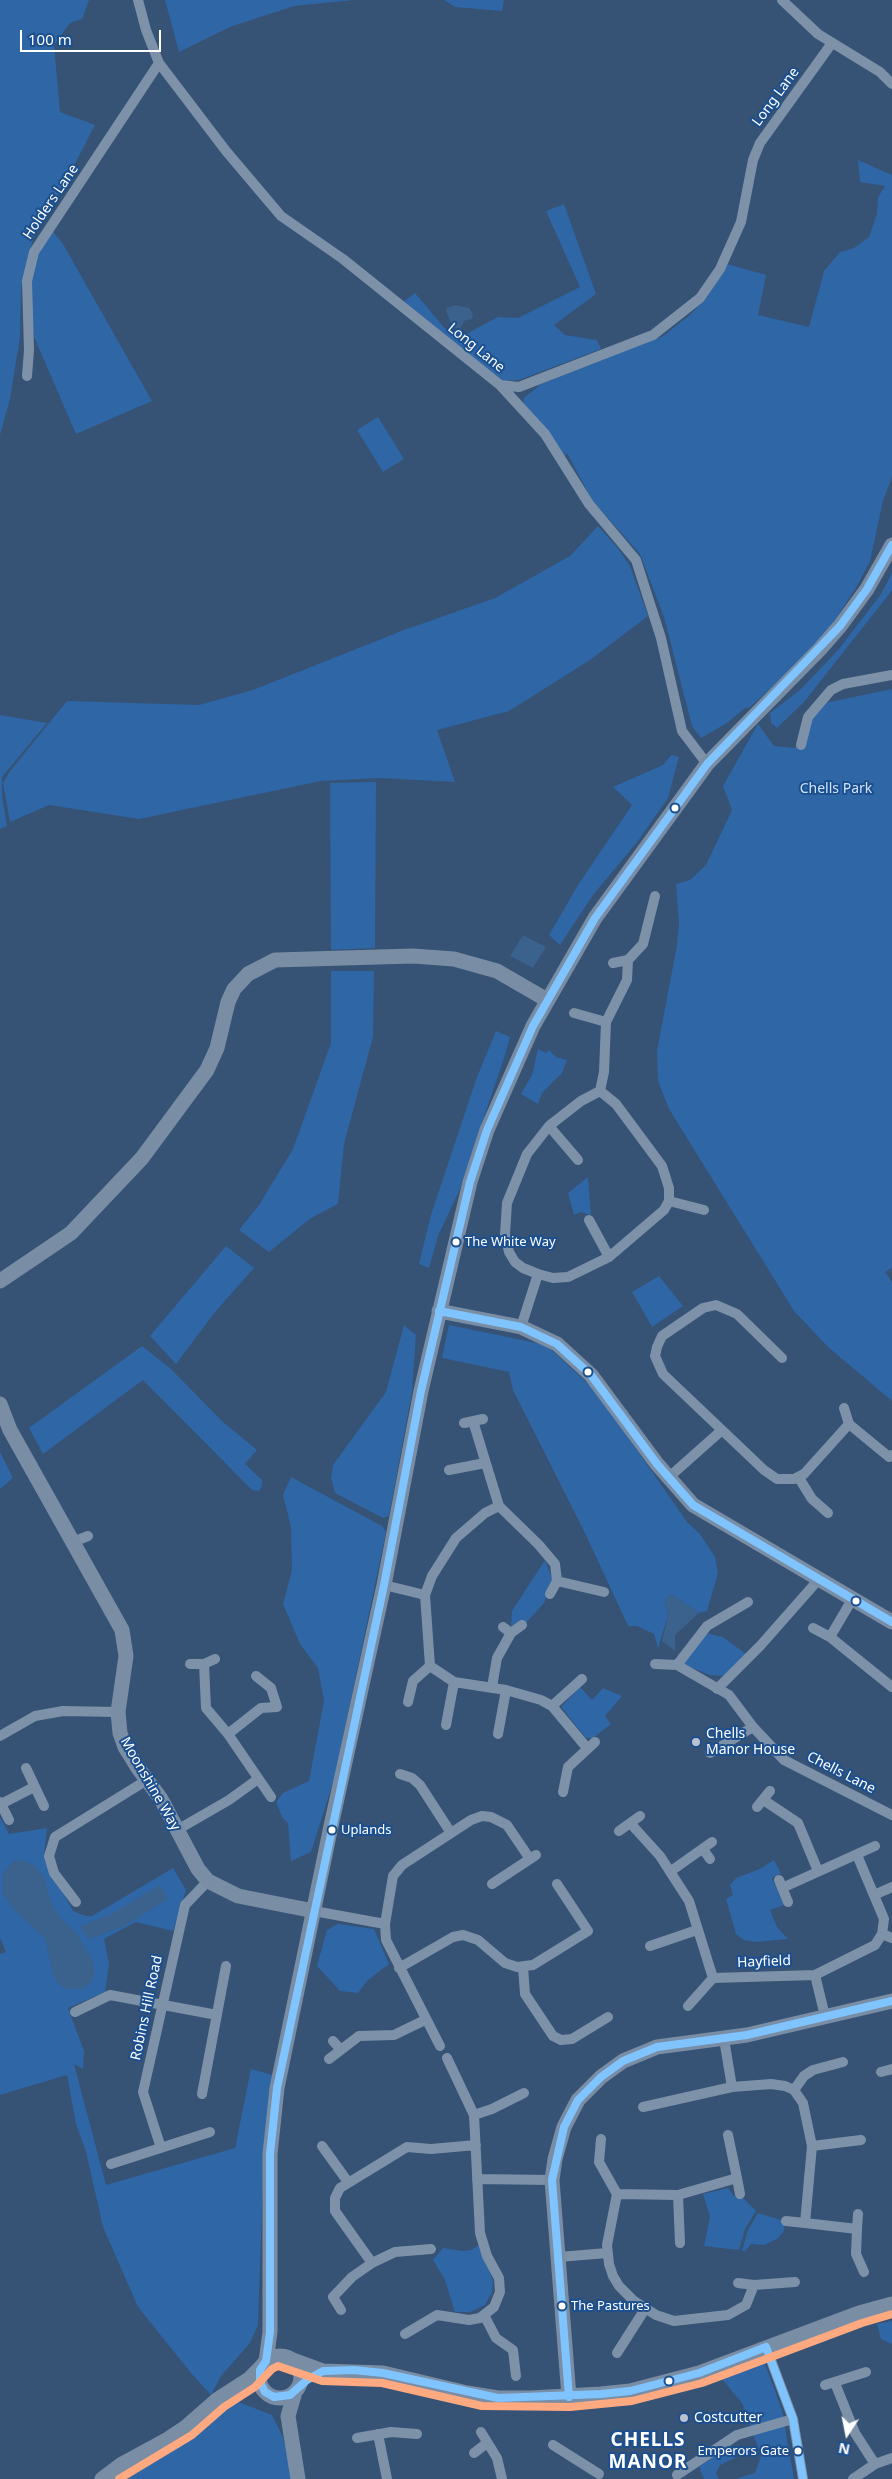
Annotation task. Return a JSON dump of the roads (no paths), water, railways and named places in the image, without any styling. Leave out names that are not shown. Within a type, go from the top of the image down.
[{"type":"street","name":"Long Lane","points":[[138,0],[148,37],[159,63],[226,151],[281,216],[343,259],[500,385],[519,387],[653,336],[700,298],[720,269],[741,222],[753,160],[760,143],[832,43]]},
{"type":"street","points":[[782,0],[818,34],[880,72],[892,84]]},
{"type":"street","name":"Holders Lane","points":[[27,376],[29,354],[27,281],[34,252],[159,63]]},
{"type":"street","points":[[500,385],[545,434],[589,504],[636,560],[661,638],[682,731],[707,764]]},
{"type":"street","points":[[289,2429],[282,2413],[260,2382],[260,2372],[264,2363],[270,2332],[270,2154],[277,2088],[384,1585],[439,1311],[470,1182],[487,1130],[518,1056],[547,1000],[595,918],[707,764],[840,626],[867,588],[892,545]]},
{"type":"street","points":[[801,745],[808,717],[831,690],[843,684],[892,675]]},
{"type":"street","points":[[612,963],[628,960],[643,944],[658,910],[655,896]]},
{"type":"street","points":[[0,1281],[71,1233],[142,1158],[207,1070],[217,1048],[228,1002],[234,989],[248,974],[275,960],[413,956],[454,959],[498,971],[547,1000]]},
{"type":"street","points":[[600,1091],[604,1072],[606,1022],[627,980],[628,960]]},
{"type":"street","points":[[574,1013],[606,1022]]},
{"type":"street","points":[[600,1091],[616,1104],[662,1166],[669,1188],[669,1201],[664,1210],[609,1257],[568,1278],[553,1278],[538,1274],[523,1268],[515,1262],[508,1252],[505,1217],[507,1203],[526,1154],[549,1126],[581,1101],[600,1091]]},
{"type":"street","points":[[549,1126],[578,1160]]},
{"type":"street","points":[[669,1201],[704,1210]]},
{"type":"street","points":[[589,1220],[609,1257]]},
{"type":"street","points":[[521,1328],[538,1274]]},
{"type":"street","points":[[782,1358],[737,1314],[721,1306],[703,1308],[662,1336],[657,1347],[656,1356],[663,1374],[774,1478],[788,1480],[799,1478],[849,1424]]},
{"type":"street","points":[[439,1311],[521,1328],[557,1344],[582,1364],[683,1496],[704,1513],[820,1578],[892,1622]]},
{"type":"street","points":[[0,1404],[10,1430],[72,1542],[88,1536]]},
{"type":"street","points":[[844,1408],[849,1424],[889,1457],[892,1455]]},
{"type":"street","points":[[473,1421],[499,1506],[540,1545],[555,1564],[557,1581],[550,1594]]},
{"type":"street","points":[[668,1478],[722,1430]]},
{"type":"street","points":[[452,1472],[485,1463]]},
{"type":"street","points":[[799,1478],[812,1499],[828,1513]]},
{"type":"street","points":[[430,1666],[425,1595],[432,1576],[450,1544],[485,1513],[499,1506]]},
{"type":"street","name":"Moonshine Way","points":[[72,1542],[122,1630],[126,1656],[118,1712],[120,1733],[126,1748],[161,1799],[198,1869],[208,1881],[238,1896],[314,1911]]},
{"type":"street","points":[[717,1689],[760,1646],[820,1578]]},
{"type":"street","points":[[557,1581],[586,1593],[604,1592]]},
{"type":"street","points":[[384,1585],[425,1595]]},
{"type":"street","points":[[830,1637],[853,1598]]},
{"type":"street","points":[[677,1665],[707,1626],[748,1602]]},
{"type":"street","points":[[492,1687],[497,1658],[507,1630],[522,1625]]},
{"type":"street","points":[[813,1628],[830,1637],[892,1687]]},
{"type":"street","points":[[190,1664],[204,1664],[215,1658]]},
{"type":"street","points":[[204,1664],[206,1708],[228,1734],[271,1797]]},
{"type":"street","name":"Chells Lane","points":[[654,1664],[677,1665],[729,1696],[753,1728],[784,1760],[892,1816]]},
{"type":"street","points":[[430,1666],[454,1682],[506,1690],[541,1700],[552,1706],[591,1745],[568,1766],[563,1792]]},
{"type":"street","points":[[408,1702],[413,1681],[430,1666]]},
{"type":"street","points":[[228,1734],[261,1708],[276,1707],[271,1688],[256,1676]]},
{"type":"street","points":[[552,1706],[582,1678]]},
{"type":"street","points":[[446,1725],[454,1682]]},
{"type":"street","points":[[498,1734],[506,1690]]},
{"type":"street","points":[[0,1736],[36,1716],[64,1711],[118,1712]]},
{"type":"street","points":[[710,1753],[753,1728]]},
{"type":"street","points":[[26,1768],[44,1806]]},
{"type":"street","points":[[400,1774],[416,1780],[451,1834]]},
{"type":"street","points":[[177,1830],[229,1800],[258,1779]]},
{"type":"street","points":[[76,1902],[54,1873],[49,1856],[55,1837],[147,1780]]},
{"type":"street","points":[[9,1820],[1,1803],[34,1787]]},
{"type":"street","points":[[770,1791],[761,1804],[798,1823],[818,1871]]},
{"type":"street","points":[[618,1832],[640,1816]]},
{"type":"street","points":[[440,2046],[425,2020],[386,1940],[385,1924],[390,1886],[395,1872],[451,1834],[477,1818],[492,1817],[507,1825],[533,1857],[492,1884]]},
{"type":"street","points":[[630,1824],[660,1856],[689,1901],[713,1978],[693,1992],[688,2006]]},
{"type":"street","points":[[671,1871],[712,1842]]},
{"type":"street","points":[[788,1902],[780,1884],[818,1871],[875,1846]]},
{"type":"street","points":[[703,1849],[710,1858]]},
{"type":"street","points":[[857,1855],[884,1919],[882,1934],[892,1938]]},
{"type":"street","name":"Robins Hill Road","points":[[161,2148],[143,2092],[161,2004],[185,1904],[208,1881]]},
{"type":"street","points":[[399,1968],[453,1937],[463,1935],[478,1940],[505,1963],[522,1967],[539,1962],[588,1931],[557,1884]]},
{"type":"street","points":[[874,1895],[892,1887]]},
{"type":"street","points":[[314,1911],[385,1924]]},
{"type":"street","points":[[650,1946],[663,1948],[697,1930]]},
{"type":"street","name":"Hayfield","points":[[713,1978],[815,1974],[870,1948],[882,1934]]},
{"type":"street","points":[[202,2094],[226,1966]]},
{"type":"street","points":[[522,1967],[525,1994],[552,2036],[561,2040],[572,2039],[608,2017]]},
{"type":"street","points":[[815,1974],[825,2016]]},
{"type":"street","points":[[75,2012],[110,1995],[217,2015]]},
{"type":"street","points":[[569,2397],[552,2180],[555,2159],[564,2127],[578,2100],[610,2070],[634,2056],[657,2047],[724,2040],[892,2000]]},
{"type":"street","points":[[330,2059],[337,2045],[359,2036],[394,2035],[425,2020]]},
{"type":"street","points":[[724,2040],[732,2087]]},
{"type":"street","points":[[405,2334],[434,2316],[442,2315],[469,2320],[484,2316],[497,2302],[500,2287],[499,2278],[488,2256],[480,2233],[474,2115],[447,2058]]},
{"type":"street","points":[[794,2090],[804,2076],[813,2070],[842,2062]]},
{"type":"street","points":[[881,2072],[892,2069]]},
{"type":"street","points":[[644,2108],[732,2087],[771,2084],[785,2086],[794,2090],[803,2104],[812,2146],[805,2223]]},
{"type":"street","points":[[474,2115],[492,2109],[524,2093]]},
{"type":"street","points":[[111,2164],[210,2132]]},
{"type":"street","points":[[728,2135],[740,2194]]},
{"type":"street","points":[[601,2139],[599,2162],[617,2194],[610,2224],[607,2253],[616,2282],[627,2296],[645,2309],[674,2321],[728,2315],[746,2305],[754,2286]]},
{"type":"street","points":[[812,2146],[861,2140]]},
{"type":"street","points":[[372,2263],[335,2210],[334,2198],[340,2188],[408,2147],[431,2149],[476,2145]]},
{"type":"street","points":[[322,2146],[348,2182]]},
{"type":"street","points":[[617,2194],[678,2195],[737,2178]]},
{"type":"street","points":[[477,2179],[552,2180]]},
{"type":"street","points":[[678,2195],[680,2243]]},
{"type":"street","points":[[858,2214],[856,2254],[864,2272]]},
{"type":"street","points":[[786,2221],[857,2229]]},
{"type":"street","points":[[342,2310],[333,2297],[352,2277],[372,2263],[395,2252],[431,2249]]},
{"type":"street","points":[[559,2257],[607,2253]]},
{"type":"street","points":[[738,2283],[754,2286],[795,2282]]},
{"type":"street","points":[[102,2479],[141,2452],[168,2439],[218,2399],[234,2390],[264,2363],[276,2356],[289,2358],[323,2371],[383,2373],[467,2393],[498,2398],[569,2397],[636,2389],[699,2373],[859,2313],[892,2304]]},
{"type":"street","points":[[617,2353],[645,2309]]},
{"type":"street","points":[[484,2316],[496,2338],[513,2350],[516,2376]]},
{"type":"street","points":[[270,2332],[300,2370],[288,2416],[298,2479]]},
{"type":"street","points":[[766,2347],[793,2419],[803,2479]]},
{"type":"street","points":[[234,2390],[267,2393],[285,2397],[323,2371]]},
{"type":"street","points":[[866,2372],[830,2384],[855,2433],[875,2464]]},
{"type":"street","points":[[677,2474],[737,2435],[793,2419]]},
{"type":"street","points":[[358,2438],[391,2432],[417,2434]]},
{"type":"street","points":[[481,2432],[497,2458],[502,2479]]},
{"type":"street","points":[[378,2434],[387,2479]]},
{"type":"street","points":[[474,2453],[487,2443]]},
{"type":"street","points":[[553,2445],[600,2474]]},
{"type":"street","points":[[857,2478],[875,2464],[892,2458]]},
{"type":"place","name":"The White Way","points":[[456,1242]]},
{"type":"place","name":"Chells Manor House","points":[[696,1742]]},
{"type":"place","name":"Uplands","points":[[332,1830]]},
{"type":"place","name":"The Pastures","points":[[562,2306]]},
{"type":"place","name":"Costcutter","points":[[684,2418]]},
{"type":"place","name":"Emperors Gate","points":[[798,2451]]},
{"type":"district","name":"CHELLS MANOR","points":[[648,2452]]},
{"type":"park label","name":"Chells Park","points":[[836,789]]}]
